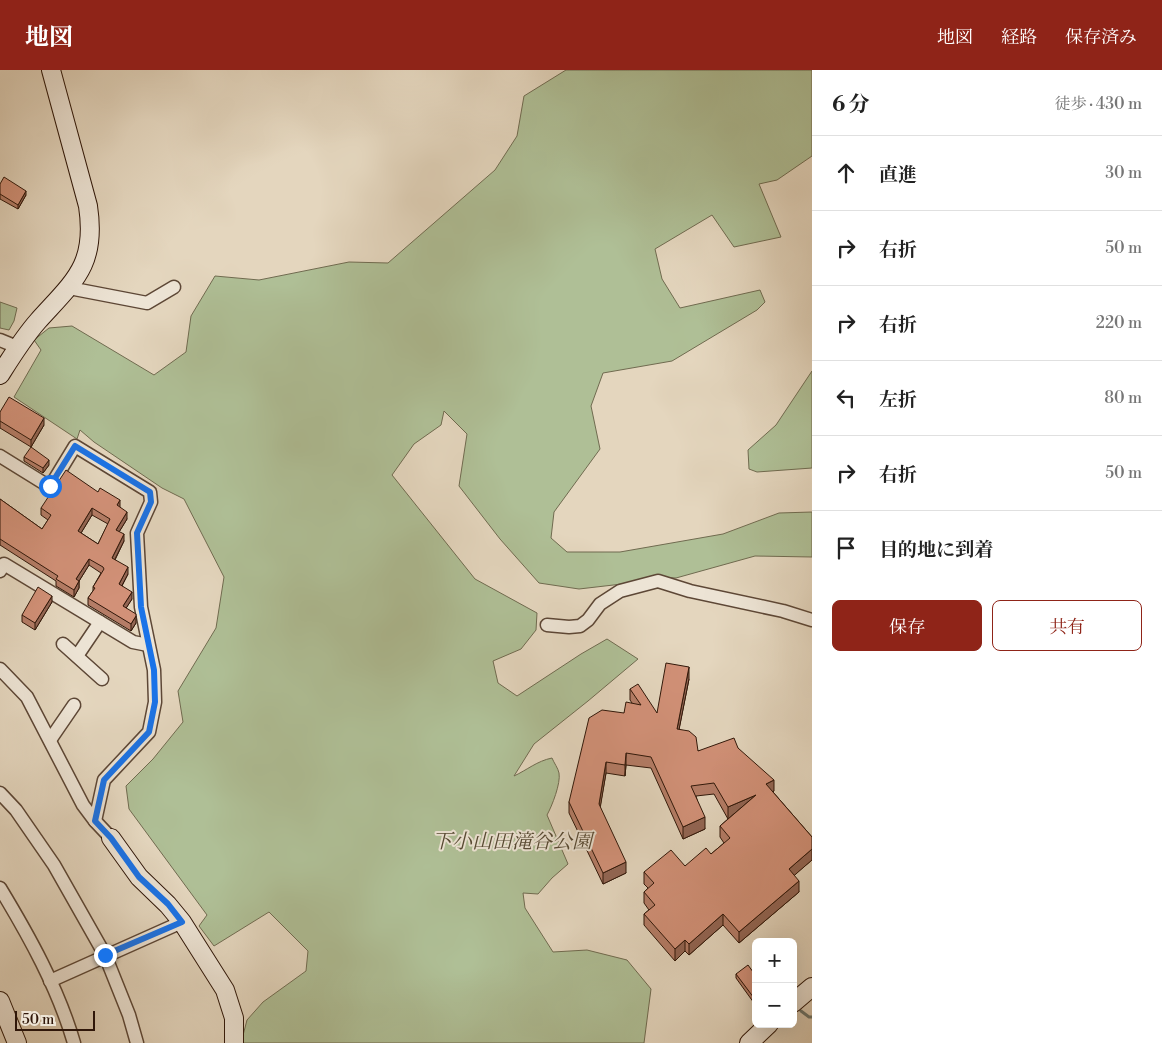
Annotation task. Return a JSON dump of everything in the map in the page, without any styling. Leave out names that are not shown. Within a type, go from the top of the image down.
[{"type":"street","points":[[0,375],[21,342],[78,276],[88,252],[91,225],[88,206],[51,70]]},
{"type":"street","points":[[69,288],[147,303],[174,288]]},
{"type":"street","points":[[0,340],[21,342]]},
{"type":"street","points":[[0,456],[50,486],[75,446],[150,492],[151,502],[137,533],[141,607],[154,670],[155,702],[149,732],[104,780],[95,821]]},
{"type":"street","points":[[0,571],[4,564],[133,642],[148,645]]},
{"type":"street","points":[[547,625],[580,626],[588,620],[600,604],[620,591],[658,581],[690,591],[783,611],[812,620]]},
{"type":"street","points":[[77,656],[100,622]]},
{"type":"street","points":[[63,644],[102,679]]},
{"type":"street","points":[[0,669],[27,697],[83,805],[111,838],[139,877],[168,904],[182,922],[225,990],[234,1018],[234,1043]]},
{"type":"street","points":[[50,740],[74,705]]},
{"type":"street","points":[[0,793],[16,810],[54,865],[105,955],[137,1043]]},
{"type":"street","points":[[0,888],[24,927],[50,980],[74,1043]]},
{"type":"street","points":[[50,980],[182,922]]},
{"type":"street","points":[[797,1000],[812,987]]},
{"type":"street","points":[[0,1001],[17,1043]]},
{"type":"street","points":[[749,1043],[765,1028]]},
{"type":"green space","name":"下小山田滝谷公園","points":[[566,70],[812,70],[812,156],[777,180],[759,184],[781,237],[734,247],[712,215],[655,249],[662,279],[680,308],[760,290],[765,302],[757,310],[672,361],[603,373],[591,406],[600,449],[554,512],[551,538],[567,552],[620,552],[723,534],[779,513],[812,512],[812,557],[755,556],[676,578],[655,577],[622,584],[579,589],[539,583],[500,539],[459,486],[467,434],[444,411],[441,425],[414,444],[392,475],[475,579],[537,613],[536,630],[521,649],[493,661],[498,683],[517,696],[607,639],[638,659],[534,744],[514,776],[537,763],[552,758],[558,771],[559,783],[547,815],[568,864],[538,894],[523,893],[525,908],[553,952],[587,950],[627,960],[651,989],[644,1043],[241,1043],[247,1020],[263,1002],[306,971],[308,951],[269,912],[214,946],[199,926],[207,915],[129,809],[126,786],[153,759],[183,722],[178,691],[216,628],[224,577],[184,499],[162,488],[94,442],[80,430],[77,439],[14,397],[41,350],[34,340],[49,328],[72,326],[154,375],[186,352],[191,316],[215,276],[259,280],[349,262],[388,263],[495,170],[517,136],[524,96]]},
{"type":"green space","points":[[0,302],[17,308],[14,321],[9,330],[0,328]]},
{"type":"green space","points":[[812,371],[812,468],[757,472],[749,469],[748,450],[776,425]]},
{"type":"building","points":[[4,177],[26,191],[18,205],[0,194],[0,184]]},
{"type":"building","points":[[9,397],[44,418],[31,440],[0,421],[0,412]]},
{"type":"building","points":[[31,447],[49,460],[43,468],[24,457]]},
{"type":"building","points":[[66,470],[98,492],[100,488],[120,500],[117,505],[127,512],[116,530],[124,534],[112,558],[128,567],[119,584],[132,592],[123,606],[136,614],[131,624],[88,598],[95,588],[93,587],[104,569],[103,567],[89,559],[76,579],[79,581],[74,590],[56,579],[58,576],[0,539],[0,499],[42,529],[51,515],[41,508]],"holes":[[[92,508],[110,519],[98,544],[78,531]]]},
{"type":"building","points":[[38,587],[52,596],[35,623],[22,615]]},
{"type":"building","points":[[666,663],[689,667],[677,729],[689,731],[696,737],[698,751],[734,738],[738,748],[774,780],[766,784],[812,837],[812,849],[789,869],[799,881],[739,932],[723,914],[689,944],[685,940],[675,949],[644,914],[655,905],[644,892],[654,883],[644,872],[671,850],[685,866],[706,848],[711,854],[730,838],[720,826],[756,795],[728,807],[714,783],[691,786],[705,817],[683,827],[651,757],[626,753],[625,765],[606,762],[599,804],[626,862],[603,873],[569,802],[589,718],[602,710],[624,713],[626,702],[641,705],[630,689],[638,684],[657,713]]},
{"type":"building","points":[[748,965],[752,970],[752,995],[736,974]]},
{"type":"waterway","points":[[801,1011],[812,1017]]},
{"type":"route","points":[[50,486],[75,446],[150,492],[151,502],[137,533],[141,607],[154,670],[155,702],[149,732],[104,780],[95,821],[111,838],[139,877],[168,904],[182,922],[105,955]]}]
